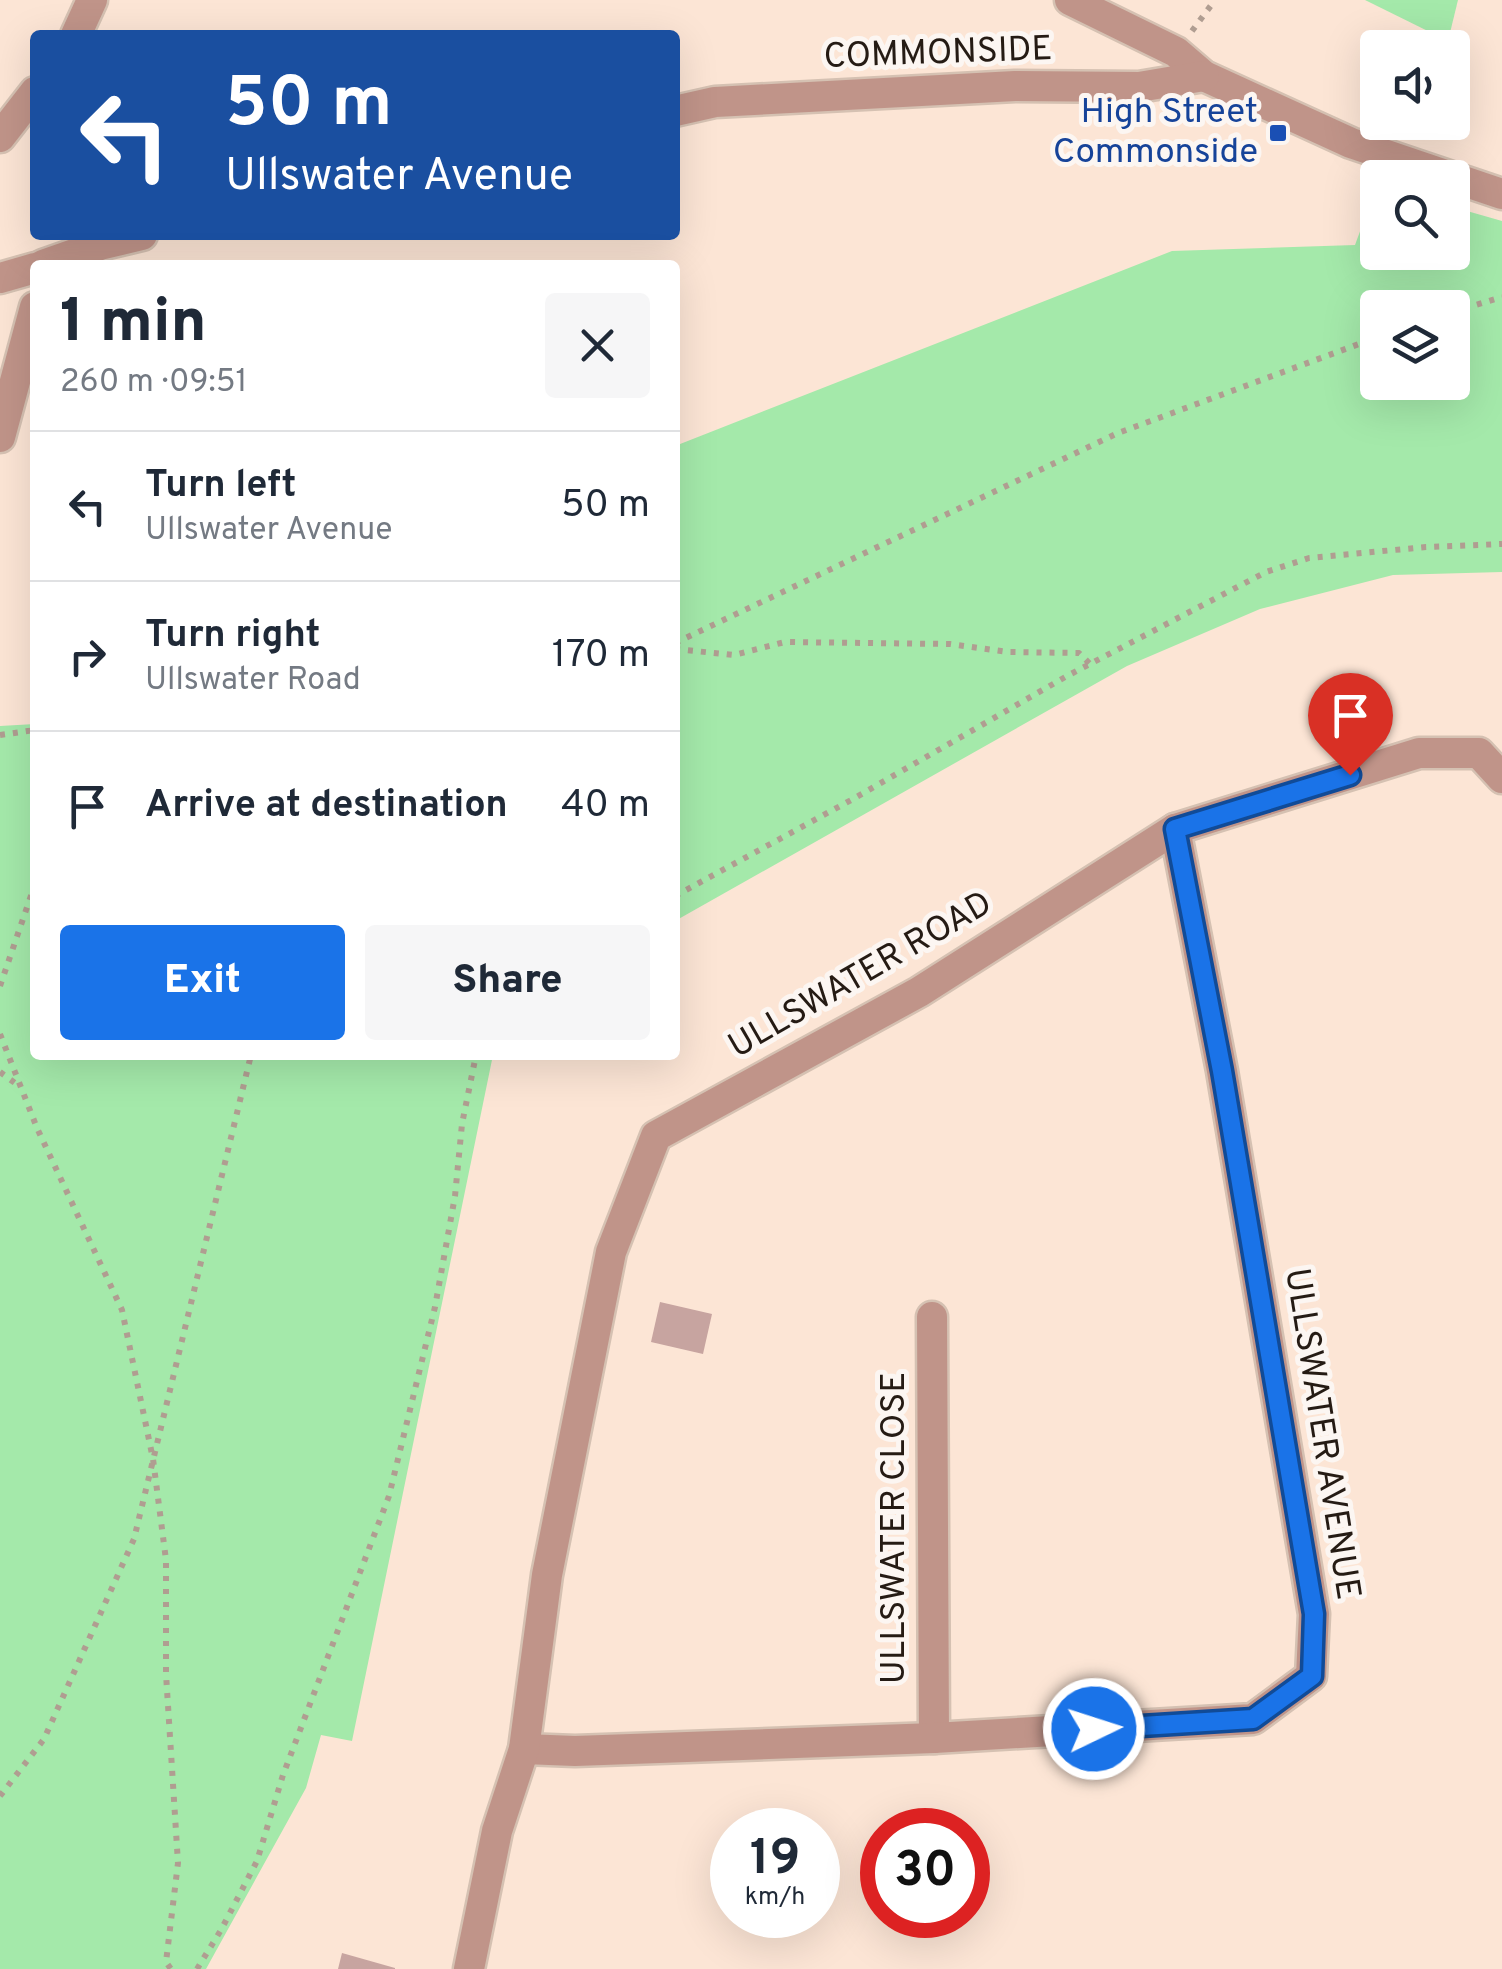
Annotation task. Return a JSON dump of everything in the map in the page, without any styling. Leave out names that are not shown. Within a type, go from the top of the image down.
[{"type":"street","points":[[78,30],[92,0]]},
{"type":"street","points":[[1070,0],[1176,52],[1204,76],[1351,143],[1502,194]]},
{"type":"street","name":"COMMONSIDE","points":[[680,110],[715,102],[1015,86],[1139,87],[1204,76]]},
{"type":"street","points":[[0,137],[30,98]]},
{"type":"street","points":[[60,260],[121,240]]},
{"type":"street","points":[[0,278],[30,269]]},
{"type":"street","points":[[0,437],[30,326]]},
{"type":"street","name":"ULLSWATER ROAD","points":[[470,1969],[497,1831],[524,1750],[548,1575],[611,1252],[656,1136],[918,992],[1175,829],[1419,754],[1479,753],[1502,778]]},
{"type":"street","name":"ULLSWATER AVENUE","points":[[524,1750],[934,1738],[1253,1719],[1312,1676],[1314,1614],[1222,1071],[1175,829]]},
{"type":"street","name":"ULLSWATER CLOSE","points":[[932,1316],[934,1738]]},
{"type":"path","points":[[1470,307],[1502,298]]},
{"type":"path","points":[[680,644],[1118,433],[1360,344]]},
{"type":"path","points":[[680,893],[1090,664],[1266,572],[1309,558],[1502,544]]},
{"type":"path","points":[[680,647],[734,655],[785,642],[950,644],[1008,652],[1079,653],[1090,664]]},
{"type":"path","points":[[0,735],[30,731]]},
{"type":"path","points":[[0,986],[30,899]]},
{"type":"path","points":[[0,1034],[122,1310],[153,1459],[166,1560],[166,1674],[178,1863],[166,1962],[170,1969]]},
{"type":"path","points":[[0,1796],[44,1739],[134,1539],[250,1060]]},
{"type":"path","points":[[197,1969],[257,1861],[283,1775],[388,1496],[435,1307],[475,1060]]},
{"type":"path","points":[[0,1072],[21,1088]]},
{"type":"green space","points":[[1365,0],[1458,0],[1451,30],[1426,30]]},
{"type":"green space","points":[[1470,212],[1502,221],[1502,572],[1393,575],[1260,609],[1127,666],[680,918],[680,444],[1172,251],[1355,245],[1360,231],[1360,270],[1470,270]]},
{"type":"green space","points":[[30,724],[30,1060],[492,1060],[352,1741],[321,1735],[306,1788],[206,1969],[0,1969],[0,726]]},
{"type":"building","points":[[660,1302],[712,1314],[703,1354],[651,1342]]},
{"type":"building","points":[[342,1953],[395,1968],[395,1969],[338,1969]]},
{"type":"place","name":"High Street Commonside","points":[[1278,133]]},
{"type":"route","points":[[1094,1729],[1253,1719],[1312,1676],[1314,1614],[1222,1071],[1175,829],[1350,775]]}]
